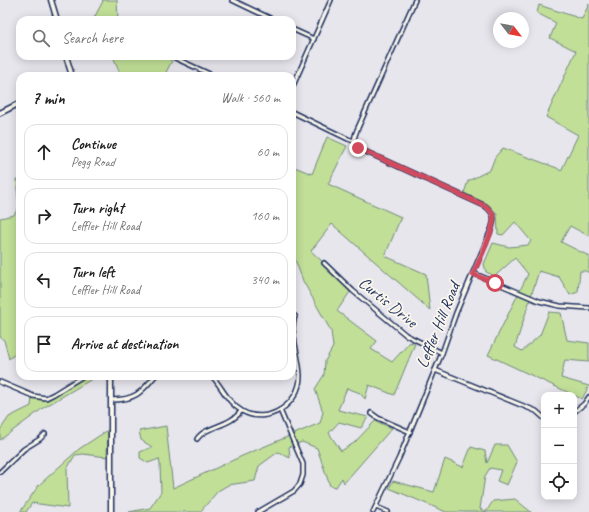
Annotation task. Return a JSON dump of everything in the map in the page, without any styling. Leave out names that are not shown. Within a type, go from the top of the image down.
[{"type":"main road","points":[[51,0],[55,16]]},
{"type":"main road","points":[[67,60],[71,72]]},
{"type":"main road","points":[[0,113],[16,105]]},
{"type":"main road","points":[[111,380],[111,512]]},
{"type":"street","points":[[232,0],[266,16]]},
{"type":"street","points":[[296,79],[331,0]]},
{"type":"street","points":[[354,141],[357,130],[416,0]]},
{"type":"street","points":[[296,31],[314,39]]},
{"type":"street","points":[[179,60],[205,72]]},
{"type":"street","name":"Leffler Hill Road","points":[[296,114],[354,141],[356,146],[362,150],[485,206],[494,216],[493,225],[456,313],[442,353],[410,432],[374,512]]},
{"type":"street","name":"Curtis Drive","points":[[324,263],[353,291],[406,335],[442,353]]},
{"type":"street","points":[[473,274],[538,301],[560,306],[589,308]]},
{"type":"street","points":[[215,380],[229,400],[241,411],[254,416],[271,415],[291,401],[296,393],[300,375],[296,349]]},
{"type":"street","points":[[434,370],[522,405],[536,411],[541,415]]},
{"type":"street","points":[[0,382],[33,396],[46,398],[76,380]]},
{"type":"street","points":[[111,400],[127,399],[137,395],[152,380]]},
{"type":"street","points":[[577,410],[584,404],[589,397]]},
{"type":"street","points":[[258,512],[294,491],[300,484],[303,475],[303,464],[280,410]]},
{"type":"street","points":[[197,439],[201,434],[233,420],[241,411]]},
{"type":"street","points":[[371,413],[378,418],[410,432]]},
{"type":"street","points":[[0,472],[24,449],[45,434]]},
{"type":"street","points":[[376,507],[388,512]]},
{"type":"green space","points":[[102,0],[117,0],[118,16],[95,16],[103,1]]},
{"type":"green space","points":[[589,4],[589,236],[570,226],[561,242],[589,256],[589,273],[586,271],[580,271],[578,292],[570,295],[559,277],[539,271],[515,347],[522,351],[540,335],[549,312],[561,313],[567,340],[589,343],[589,362],[565,360],[561,378],[589,386],[582,399],[577,397],[577,392],[567,392],[488,355],[528,274],[515,258],[495,276],[486,272],[484,264],[493,243],[509,247],[528,245],[531,241],[515,222],[503,235],[498,234],[497,214],[488,204],[464,193],[468,181],[490,170],[495,157],[503,148],[557,168],[561,171],[578,135],[546,117],[576,51],[550,38],[556,23],[537,13],[539,5],[582,19]]},
{"type":"green space","points":[[115,60],[172,61],[166,72],[119,72]]},
{"type":"green space","points":[[327,137],[347,146],[328,184],[401,217],[385,256],[426,274],[430,310],[332,224],[311,251],[352,289],[337,311],[377,341],[371,349],[392,362],[410,342],[415,344],[394,395],[369,385],[365,399],[360,393],[347,388],[338,410],[368,417],[361,428],[339,422],[329,433],[341,451],[354,443],[375,421],[392,428],[344,483],[342,478],[336,487],[330,486],[317,448],[302,442],[289,447],[290,458],[278,452],[259,466],[255,481],[228,485],[218,491],[200,512],[129,512],[150,508],[161,492],[159,459],[148,463],[140,458],[140,452],[152,447],[141,440],[139,431],[166,426],[173,488],[242,456],[320,423],[323,412],[315,389],[324,375],[325,361],[333,347],[331,331],[303,281],[296,262],[296,168],[312,174]]},
{"type":"green space","points":[[16,212],[16,353],[9,359],[4,340],[0,337],[0,218],[14,215]]},
{"type":"green space","points":[[81,380],[90,380],[43,408],[0,440],[0,430],[9,417],[31,406],[32,397],[40,400],[49,399]]},
{"type":"green space","points":[[108,430],[107,457],[83,454],[75,455],[67,469],[68,508],[32,503],[26,512],[20,512],[39,485],[79,449]]},
{"type":"green space","points":[[495,445],[507,445],[517,462],[507,485],[497,481],[501,470],[490,468],[485,476],[480,509],[486,512],[446,512],[389,488],[393,481],[434,492],[445,459],[463,467],[471,447],[485,451],[487,463]]},
{"type":"green space","points":[[515,499],[531,512],[486,512],[493,501]]},
{"type":"route","points":[[358,148],[489,209],[494,216],[494,221],[473,274],[495,283]]}]
